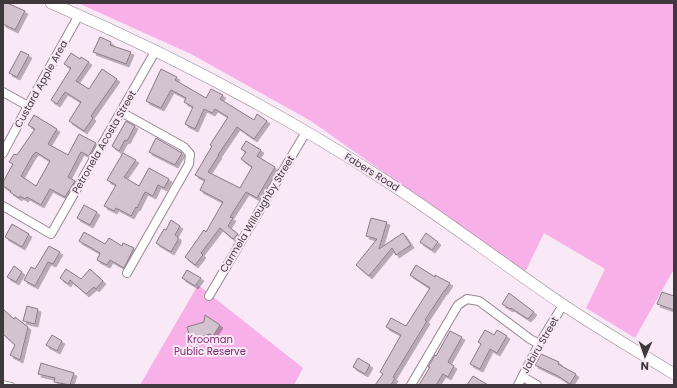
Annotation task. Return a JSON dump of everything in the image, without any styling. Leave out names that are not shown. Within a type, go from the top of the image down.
[{"type":"main road","name":"Fabers Road","points":[[51,3],[156,50],[199,72],[306,132],[386,180],[563,305],[674,374]]},
{"type":"street","name":"Custard Apple Area","points":[[3,153],[79,15]]},
{"type":"street","name":"Petronela Acosta Street","points":[[3,206],[51,234],[156,50]]},
{"type":"street","points":[[3,92],[28,106]]},
{"type":"street","points":[[121,112],[184,146],[190,154],[189,164],[127,273]]},
{"type":"street","name":"Carmela Willoughby Street","points":[[209,296],[306,132]]},
{"type":"street","points":[[411,385],[458,305],[467,299],[479,302],[539,344]]},
{"type":"street","name":"Jabiru Street","points":[[518,385],[539,344],[563,305]]},
{"type":"street","points":[[522,376],[537,385]]},
{"type":"lane","points":[[3,383],[12,385]]},
{"type":"green space","points":[[78,3],[674,3],[674,269],[635,338],[586,308],[605,269],[544,233],[525,272],[311,121],[191,54]]},
{"type":"green space","name":"Krooman Public Reserve","points":[[198,285],[303,368],[294,385],[140,385]]},
{"type":"building","points":[[3,3],[7,3],[25,11],[15,30],[3,24]]},
{"type":"building","points":[[100,37],[111,42],[110,45],[131,52],[126,64],[93,52]]},
{"type":"building","points":[[21,51],[29,55],[17,77],[9,73]]},
{"type":"building","points":[[71,53],[80,59],[81,57],[89,62],[76,81],[89,89],[102,69],[117,79],[91,116],[93,118],[84,131],[69,121],[81,102],[65,92],[57,104],[51,100],[71,68],[64,64]]},
{"type":"building","points":[[161,69],[177,77],[175,80],[206,98],[211,89],[223,95],[220,99],[254,120],[257,114],[267,121],[254,139],[237,127],[208,172],[240,188],[252,167],[241,159],[246,152],[241,149],[246,141],[261,150],[257,156],[275,167],[257,198],[246,192],[230,217],[233,218],[228,226],[238,234],[233,239],[220,228],[201,253],[203,255],[195,265],[185,257],[204,230],[206,232],[223,202],[200,190],[205,180],[195,175],[212,146],[210,145],[228,117],[215,109],[212,113],[204,109],[195,129],[185,124],[193,107],[184,102],[186,98],[171,90],[161,108],[146,101]]},
{"type":"building","points":[[34,115],[57,129],[48,144],[68,155],[79,134],[96,143],[89,156],[81,152],[68,177],[75,181],[65,197],[50,189],[41,205],[27,197],[25,199],[20,196],[19,198],[3,186],[3,182],[13,164],[9,162],[14,154],[17,155],[35,129],[28,125]],"holes":[[[36,152],[50,161],[36,186],[21,176]]]},
{"type":"building","points":[[126,121],[135,126],[127,141],[125,140],[119,151],[112,146]]},
{"type":"building","points":[[156,138],[182,153],[175,165],[149,152]]},
{"type":"building","points":[[123,153],[136,160],[124,177],[139,186],[149,168],[169,179],[164,188],[158,185],[153,196],[145,192],[131,216],[116,208],[114,211],[104,206],[116,185],[107,180]]},
{"type":"building","points":[[84,205],[97,212],[90,225],[77,218]]},
{"type":"building","points":[[371,218],[387,222],[379,249],[403,233],[411,245],[396,255],[392,248],[369,276],[356,265],[377,239],[366,236]]},
{"type":"building","points":[[171,220],[180,226],[175,235],[178,237],[178,240],[171,252],[156,243],[164,229],[166,230]]},
{"type":"building","points":[[12,224],[29,234],[22,247],[5,237]]},
{"type":"building","points":[[84,232],[105,244],[109,238],[122,246],[123,243],[134,248],[124,268],[110,260],[107,265],[97,260],[100,253],[79,241]]},
{"type":"building","points":[[426,233],[438,242],[432,250],[420,242]]},
{"type":"building","points":[[49,246],[60,252],[53,264],[48,262],[35,286],[24,280],[31,267],[35,269]]},
{"type":"building","points":[[416,265],[435,277],[435,275],[450,283],[425,320],[427,321],[393,377],[395,378],[391,385],[375,385],[383,374],[380,372],[401,335],[386,327],[391,318],[406,326],[430,288],[410,275]]},
{"type":"building","points":[[14,266],[22,272],[16,282],[7,277]]},
{"type":"building","points":[[66,269],[81,279],[90,269],[103,281],[96,289],[94,287],[86,294],[70,280],[68,284],[60,278]]},
{"type":"building","points":[[187,270],[201,278],[195,286],[182,278]]},
{"type":"building","points":[[662,292],[674,296],[674,310],[657,304]]},
{"type":"building","points":[[509,293],[534,312],[528,319],[502,304]]},
{"type":"building","points":[[27,306],[38,309],[35,324],[23,321]]},
{"type":"building","points":[[3,309],[14,319],[15,317],[28,327],[20,360],[10,355],[15,345],[3,334]]},
{"type":"building","points":[[205,315],[220,325],[213,336],[210,334],[191,340],[187,327],[204,322]]},
{"type":"building","points":[[485,330],[494,335],[497,330],[507,336],[497,353],[490,349],[480,369],[470,364],[481,344],[478,342]]},
{"type":"building","points":[[450,331],[462,337],[448,362],[454,366],[448,377],[443,374],[436,385],[419,385],[430,367],[428,367]]},
{"type":"building","points":[[52,335],[62,341],[57,351],[46,345]]},
{"type":"building","points":[[541,354],[559,362],[558,364],[576,374],[570,384],[558,376],[535,365]]},
{"type":"building","points":[[358,358],[370,365],[365,374],[353,367]]},
{"type":"building","points":[[41,363],[74,373],[70,385],[54,382],[55,378],[38,374]]},
{"type":"building","points":[[473,376],[488,385],[467,385]]}]
